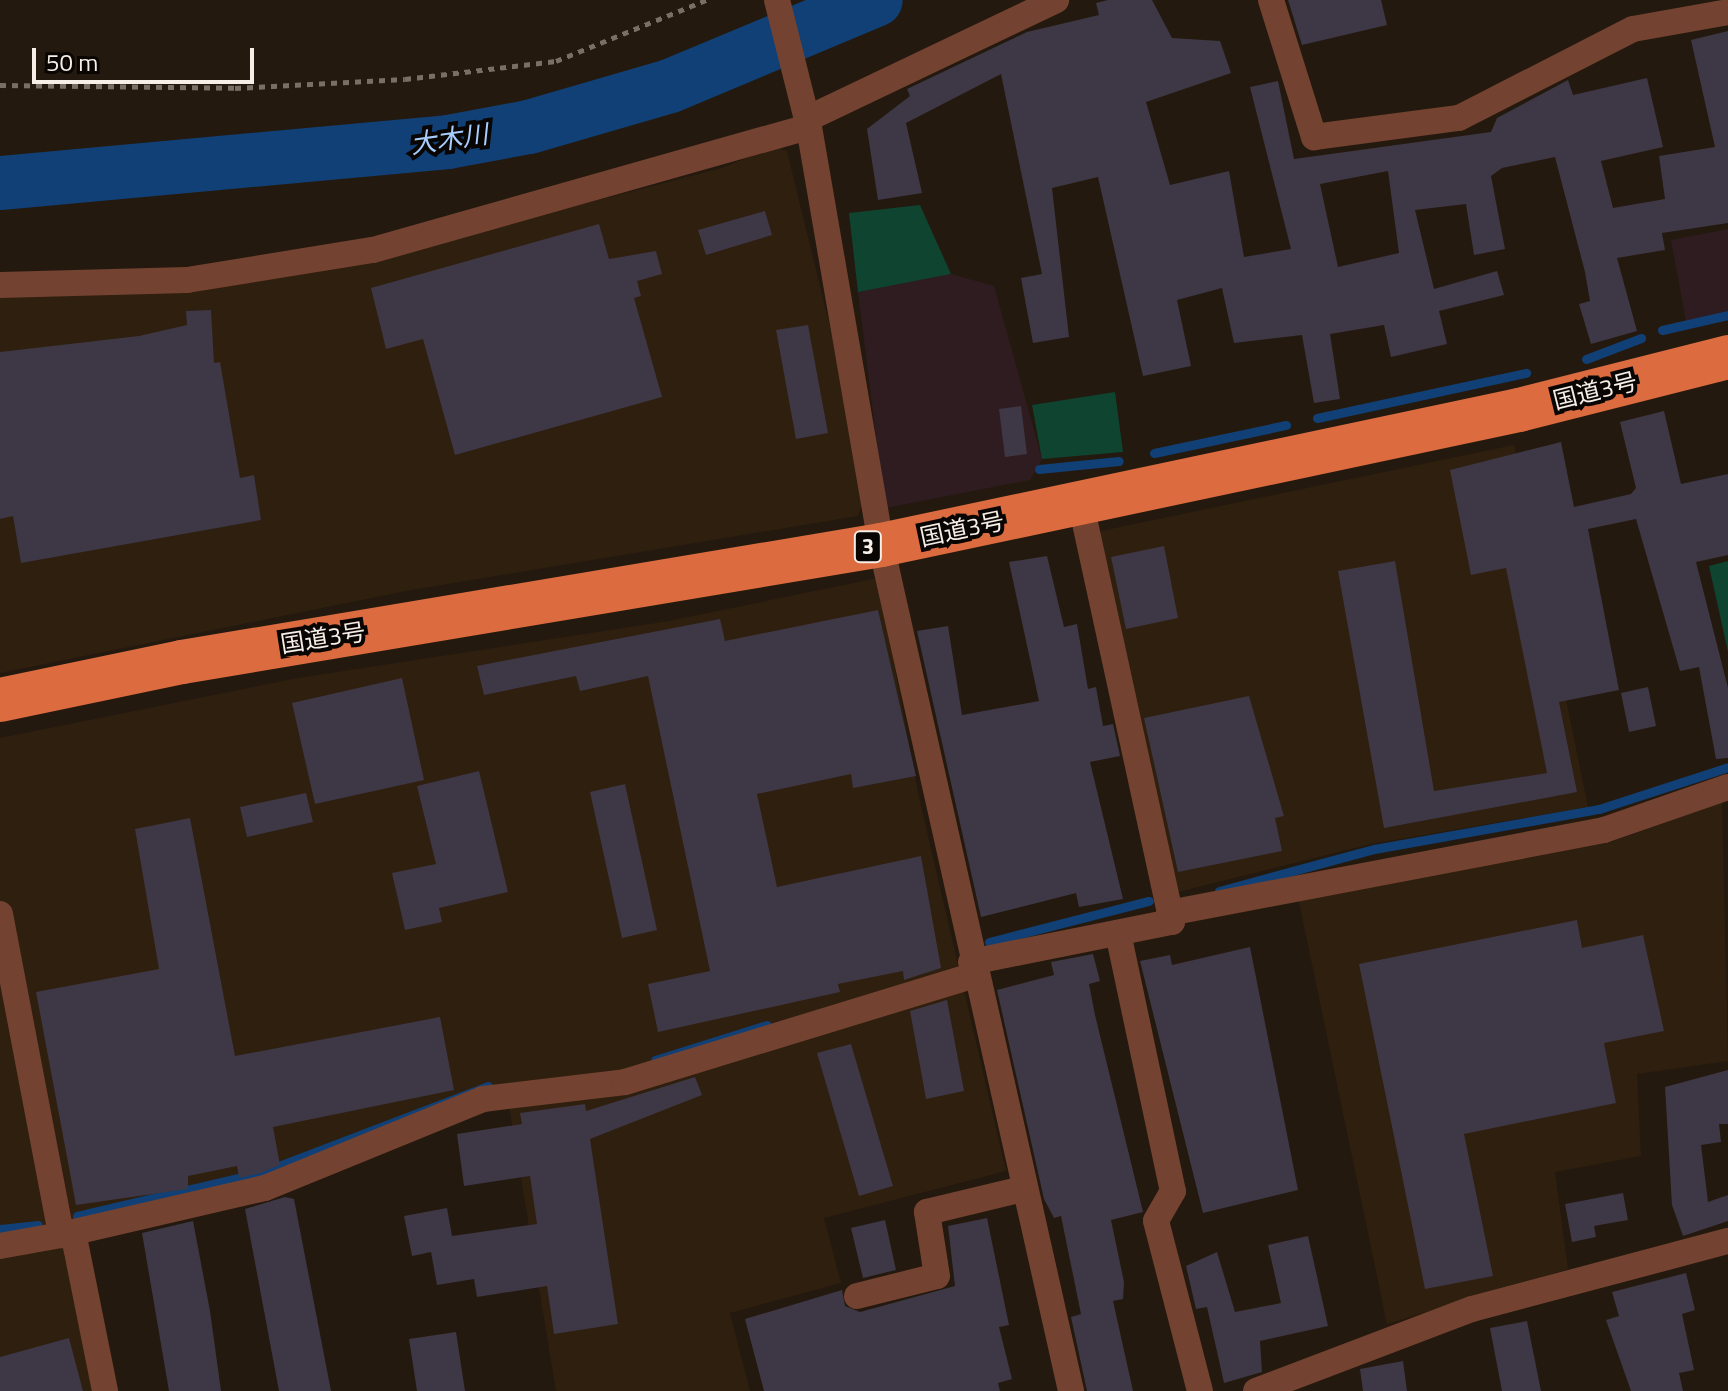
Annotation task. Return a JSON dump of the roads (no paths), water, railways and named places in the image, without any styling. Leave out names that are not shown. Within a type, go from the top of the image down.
[{"type":"highway","name":"国道3号","points":[[0,700],[182,662],[881,545],[1081,504],[1728,357]]},
{"type":"street","points":[[777,0],[808,123],[881,545],[972,969],[1071,1391]]},
{"type":"street","points":[[0,285],[187,280],[373,250],[808,123],[1056,0]]},
{"type":"street","points":[[1271,0],[1314,137],[1459,118],[1633,29],[1728,12]]},
{"type":"street","points":[[0,1246],[67,1234],[265,1188],[483,1099],[625,1082],[972,969],[1172,922],[1081,504]]},
{"type":"street","points":[[1169,913],[1604,830],[1728,787]]},
{"type":"street","points":[[0,914],[67,1234],[105,1391]]},
{"type":"street","points":[[1118,933],[1173,1191],[1156,1221],[1200,1391]]},
{"type":"street","points":[[857,1296],[937,1276],[927,1212],[1023,1189]]},
{"type":"street","points":[[1256,1391],[1472,1309],[1728,1241]]},
{"type":"waterway","name":"大木川","points":[[0,183],[448,142],[529,127],[670,86],[876,0]]},
{"type":"waterway","points":[[1662,330],[1728,315]]},
{"type":"waterway","points":[[1586,359],[1641,338]]},
{"type":"waterway","points":[[1317,418],[1526,373]]},
{"type":"waterway","points":[[1154,453],[1286,425]]},
{"type":"waterway","points":[[1039,469],[1119,461]]},
{"type":"waterway","points":[[1219,891],[1374,849],[1599,809],[1728,767]]},
{"type":"waterway","points":[[989,942],[1149,901]]},
{"type":"waterway","points":[[655,1060],[767,1025]]},
{"type":"waterway","points":[[77,1216],[263,1172],[488,1086]]},
{"type":"waterway","points":[[0,1229],[38,1225]]}]
